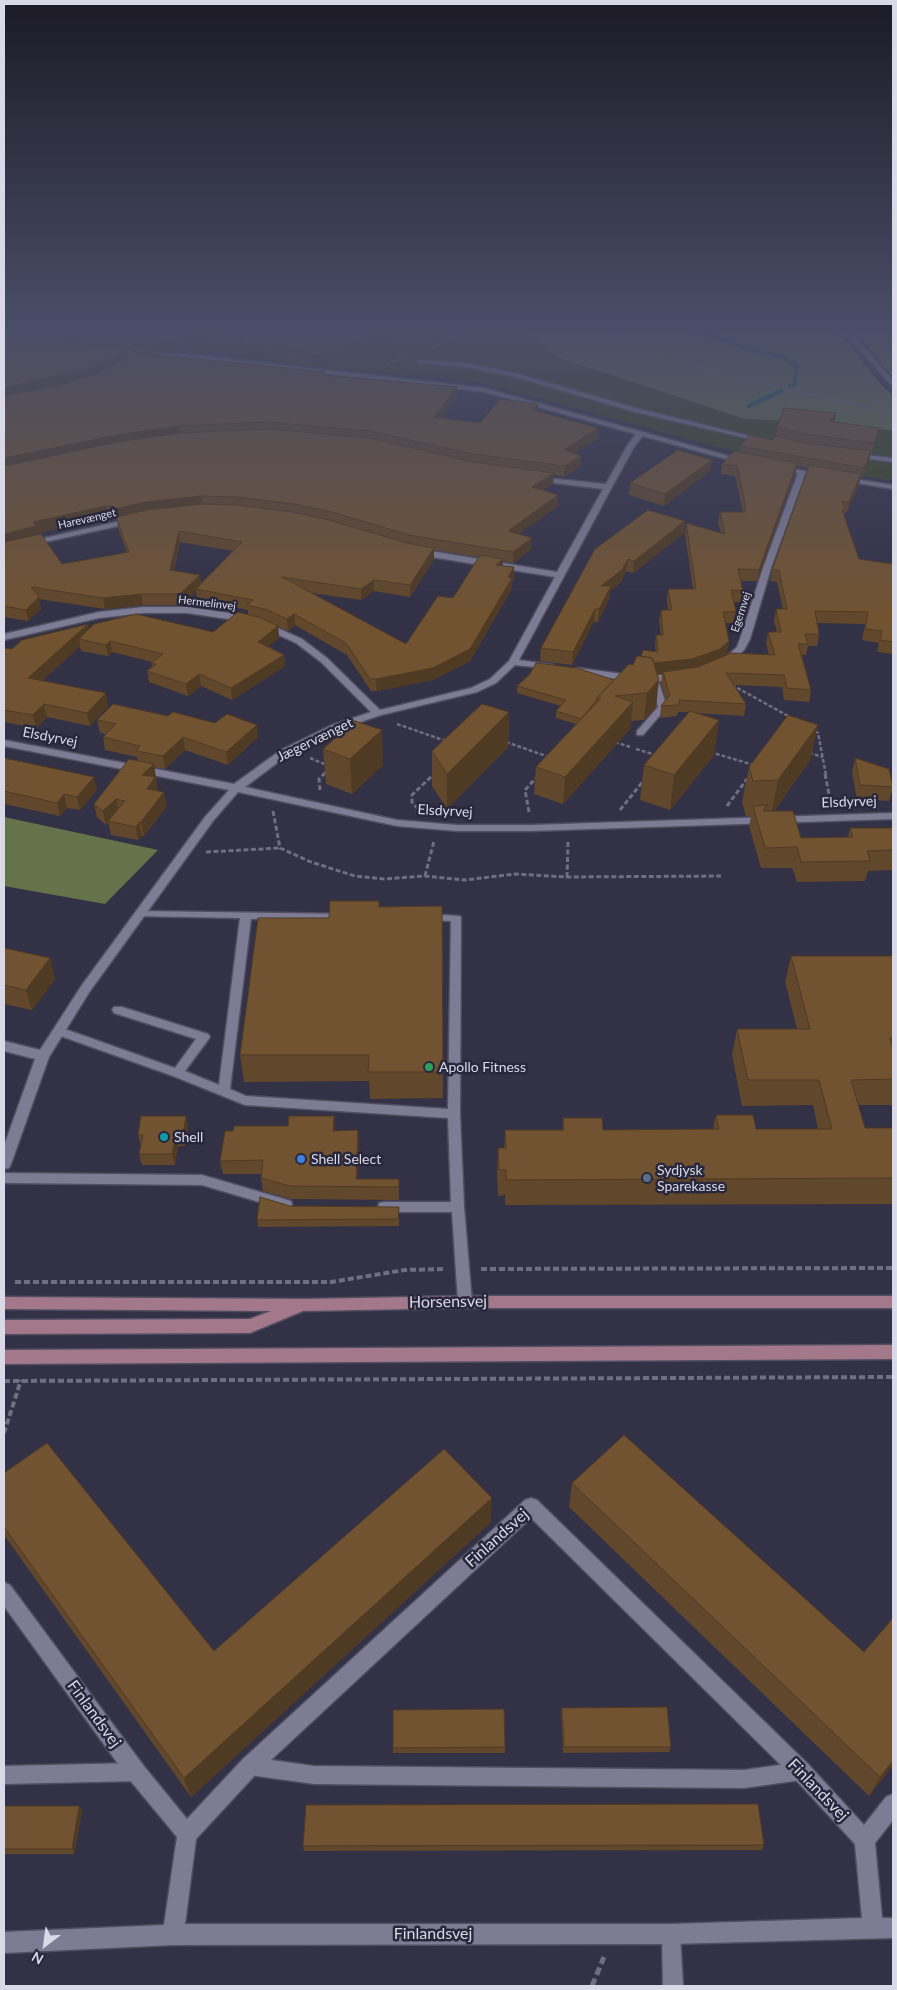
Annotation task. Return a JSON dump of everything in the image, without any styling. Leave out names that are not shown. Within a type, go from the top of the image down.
[{"type":"main road","name":"Horsensvej","points":[[4,1302],[304,1305],[465,1302],[893,1302]]},
{"type":"main road","points":[[4,1327],[250,1326],[304,1305]]},
{"type":"main road","points":[[4,1357],[893,1352]]},
{"type":"street","points":[[610,425],[754,463]]},
{"type":"street","name":"Jægervænget","points":[[4,1164],[43,1056],[86,988],[209,819],[236,788],[285,752],[336,727],[378,713],[474,690],[493,681],[513,662],[631,446],[641,433]]},
{"type":"street","points":[[773,467],[828,476]]},
{"type":"street","name":"Egernvej","points":[[708,671],[722,664],[741,648],[802,472]]},
{"type":"street","points":[[530,478],[608,488]]},
{"type":"street","points":[[837,478],[893,487]]},
{"type":"street","name":"Harevænget","points":[[4,549],[148,517]]},
{"type":"street","points":[[408,550],[559,576]]},
{"type":"street","name":"Hermelinvej","points":[[4,637],[98,614],[143,610],[187,610],[229,616],[266,626],[298,641],[324,660],[378,713]]},
{"type":"street","points":[[513,662],[627,682],[686,676]]},
{"type":"street","name":"Elsdyrvej","points":[[4,743],[236,788],[397,823],[437,826],[531,828],[893,816]]},
{"type":"street","points":[[4,1046],[43,1056]]},
{"type":"street","name":"Finlandsvej","points":[[4,1591],[136,1772],[187,1834],[250,1766],[531,1506],[801,1771],[865,1840],[883,1928],[671,1934],[173,1935],[4,1943]]},
{"type":"street","points":[[865,1840],[893,1804]]},
{"type":"street","points":[[173,1935],[187,1834]]},
{"type":"lane","points":[[697,425],[776,442]]},
{"type":"lane","points":[[847,455],[892,458]]},
{"type":"lane","points":[[640,733],[663,707],[654,680]]},
{"type":"lane","points":[[140,914],[360,916]]},
{"type":"lane","points":[[224,1092],[246,915]]},
{"type":"lane","points":[[418,917],[456,918],[454,1114],[465,1302]]},
{"type":"lane","points":[[118,1010],[204,1037],[177,1073]]},
{"type":"lane","points":[[59,1031],[177,1073],[245,1100],[454,1114]]},
{"type":"lane","points":[[4,1178],[202,1180],[291,1206],[301,1206]]},
{"type":"lane","points":[[370,1207],[458,1207]]},
{"type":"lane","points":[[250,1766],[314,1775],[724,1779],[744,1779],[801,1771]]},
{"type":"lane","points":[[4,1776],[136,1772]]},
{"type":"lane","points":[[671,1934],[673,1986]]},
{"type":"path","points":[[708,671],[793,719]]},
{"type":"path","points":[[378,713],[385,720],[454,743]]},
{"type":"path","points":[[810,728],[818,733],[833,818]]},
{"type":"path","points":[[608,740],[662,757]]},
{"type":"path","points":[[503,741],[555,758]]},
{"type":"path","points":[[703,749],[757,766]]},
{"type":"path","points":[[804,751],[823,757]]},
{"type":"path","points":[[321,807],[330,794],[320,790],[319,779],[333,766]]},
{"type":"path","points":[[424,825],[421,812],[412,802],[412,795],[441,767]]},
{"type":"path","points":[[725,822],[723,811],[752,774]]},
{"type":"path","points":[[531,828],[525,790],[537,778]]},
{"type":"path","points":[[616,826],[615,816],[645,779]]},
{"type":"path","points":[[274,796],[272,806],[280,848]]},
{"type":"path","points":[[425,876],[437,826]]},
{"type":"path","points":[[567,877],[569,827]]},
{"type":"path","points":[[185,851],[218,853],[280,848],[311,862],[355,876],[384,879],[425,876],[465,880],[515,874],[567,877],[721,876]]},
{"type":"path","points":[[4,1433],[21,1381],[25,1357]]},
{"type":"path","points":[[4,1381],[893,1378]]},
{"type":"path","points":[[592,1986],[613,1934]]},
{"type":"green space","points":[[637,425],[855,425],[893,431],[893,481],[790,464]]},
{"type":"green space","points":[[855,425],[893,425],[893,431]]},
{"type":"green space","points":[[4,817],[158,850],[105,904],[4,886]]},
{"type":"building","points":[[4,425],[203,425],[178,426],[117,435],[4,458]]},
{"type":"building","points":[[300,425],[587,425],[598,428],[564,450],[581,456],[565,466],[473,454],[370,431]]},
{"type":"building","points":[[778,425],[857,425],[879,428],[874,443],[806,434],[777,427]]},
{"type":"building","points":[[268,429],[369,438],[473,462],[554,473],[532,487],[558,495],[508,531],[532,538],[513,552],[409,535],[332,512],[294,504],[237,497],[201,496],[146,502],[114,509],[113,506],[106,506],[33,522],[36,526],[4,534],[4,466],[118,442],[179,433]]},
{"type":"building","points":[[750,435],[773,440],[775,436],[805,443],[871,451],[864,468],[740,446]]},
{"type":"building","points":[[678,450],[712,460],[665,494],[630,483]]},
{"type":"building","points":[[734,451],[797,463],[759,570],[738,569],[743,591],[731,590],[736,612],[723,612],[729,641],[720,649],[692,659],[654,663],[652,658],[641,656],[643,650],[658,652],[656,635],[663,635],[661,610],[672,610],[668,589],[696,589],[686,523],[725,534],[720,512],[745,512],[744,508],[746,508],[737,466],[722,464]]},
{"type":"building","points":[[809,465],[861,474],[849,502],[842,501],[845,510],[842,510],[859,559],[893,564],[893,642],[880,640],[882,631],[865,629],[868,612],[815,611],[819,634],[805,634],[808,644],[798,644],[811,690],[787,688],[784,675],[726,673],[746,704],[679,700],[679,705],[661,706],[670,695],[663,672],[698,667],[731,653],[775,655],[768,632],[781,632],[776,609],[787,609],[779,570],[772,570]]},
{"type":"building","points":[[202,504],[237,505],[293,512],[329,520],[407,543],[434,548],[410,585],[374,580],[361,589],[282,577],[406,644],[438,596],[453,598],[480,555],[503,559],[496,565],[514,567],[508,577],[512,578],[470,649],[433,668],[376,679],[370,679],[346,643],[294,614],[287,619],[268,610],[247,605],[253,600],[196,589],[242,542],[179,531],[170,570],[200,575],[180,594],[141,594],[103,598],[31,587],[39,597],[26,610],[4,606],[4,542],[41,534],[62,564],[129,552],[116,517],[147,510]]},
{"type":"building","points":[[648,510],[685,521],[634,561],[628,559],[622,570],[601,586],[611,586],[599,609],[595,609],[573,652],[541,648],[595,549]]},
{"type":"building","points":[[238,612],[261,618],[278,626],[258,642],[284,655],[231,688],[199,674],[186,684],[147,671],[156,664],[151,663],[163,654],[110,641],[106,645],[79,639],[94,624],[136,614],[213,632]]},
{"type":"building","points":[[88,624],[28,678],[106,693],[87,713],[44,704],[33,715],[4,710],[4,648],[12,649],[22,640]]},
{"type":"building","points":[[637,656],[652,658],[659,680],[647,693],[615,696],[633,702],[565,777],[536,767],[601,698],[597,698],[629,664],[633,665]]},
{"type":"building","points":[[536,663],[577,668],[614,680],[581,719],[556,711],[566,700],[517,686],[530,674]]},
{"type":"building","points":[[113,704],[168,716],[173,712],[215,723],[227,714],[257,725],[226,752],[183,737],[163,756],[136,751],[140,746],[103,737],[116,724],[97,720]]},
{"type":"building","points":[[482,704],[509,712],[447,774],[432,751]]},
{"type":"building","points":[[690,711],[719,720],[674,775],[644,765]]},
{"type":"building","points":[[788,715],[818,725],[778,780],[753,781],[749,767]]},
{"type":"building","points":[[355,721],[382,730],[350,759],[323,749]]},
{"type":"building","points":[[4,758],[94,777],[77,797],[64,794],[57,803],[4,791]]},
{"type":"building","points":[[855,758],[889,769],[893,787],[860,785]]},
{"type":"building","points":[[129,759],[154,764],[142,775],[155,777],[147,789],[164,792],[136,827],[108,821],[125,801],[116,799],[103,811],[94,804]]},
{"type":"building","points":[[767,805],[763,811],[793,811],[801,838],[853,837],[850,828],[893,828],[893,850],[867,851],[870,861],[801,862],[797,847],[765,848],[753,806]]},
{"type":"building","points":[[330,901],[379,901],[379,907],[442,906],[443,1072],[368,1072],[369,1055],[240,1055],[258,918],[329,918]]},
{"type":"building","points":[[4,948],[50,958],[26,990],[4,985]]},
{"type":"building","points":[[791,956],[893,956],[893,1038],[890,1038],[893,1048],[893,1079],[851,1080],[865,1128],[893,1128],[893,1178],[506,1180],[506,1170],[499,1170],[498,1148],[506,1148],[505,1130],[564,1130],[563,1118],[602,1118],[603,1130],[719,1129],[716,1115],[753,1115],[756,1129],[832,1129],[819,1080],[748,1080],[737,1029],[810,1029]]},
{"type":"building","points":[[141,1116],[186,1116],[183,1135],[176,1135],[172,1154],[139,1154],[143,1135],[138,1135]]},
{"type":"building","points":[[289,1116],[334,1116],[333,1131],[358,1130],[356,1179],[399,1179],[399,1187],[290,1186],[261,1178],[263,1160],[220,1161],[225,1131],[233,1131],[234,1126],[288,1126]]},
{"type":"building","points":[[260,1197],[290,1206],[399,1207],[398,1219],[257,1220]]},
{"type":"building","points":[[624,1435],[864,1652],[893,1618],[893,1761],[880,1777],[572,1483]]},
{"type":"building","points":[[47,1443],[214,1651],[444,1449],[492,1498],[184,1778],[4,1527],[4,1473]]},
{"type":"building","points":[[667,1707],[671,1747],[564,1747],[562,1708]]},
{"type":"building","points":[[504,1709],[505,1747],[393,1748],[393,1710]]},
{"type":"building","points":[[758,1804],[764,1845],[303,1846],[306,1805]]},
{"type":"building","points":[[4,1806],[79,1806],[72,1849],[4,1849]]},
{"type":"place","name":"Apollo Fitness","points":[[429,1067]]},
{"type":"place","name":"Shell","points":[[164,1137]]},
{"type":"place","name":"Shell Select","points":[[301,1159]]},
{"type":"place","name":"Sydjysk Sparekasse","points":[[647,1178]]}]
